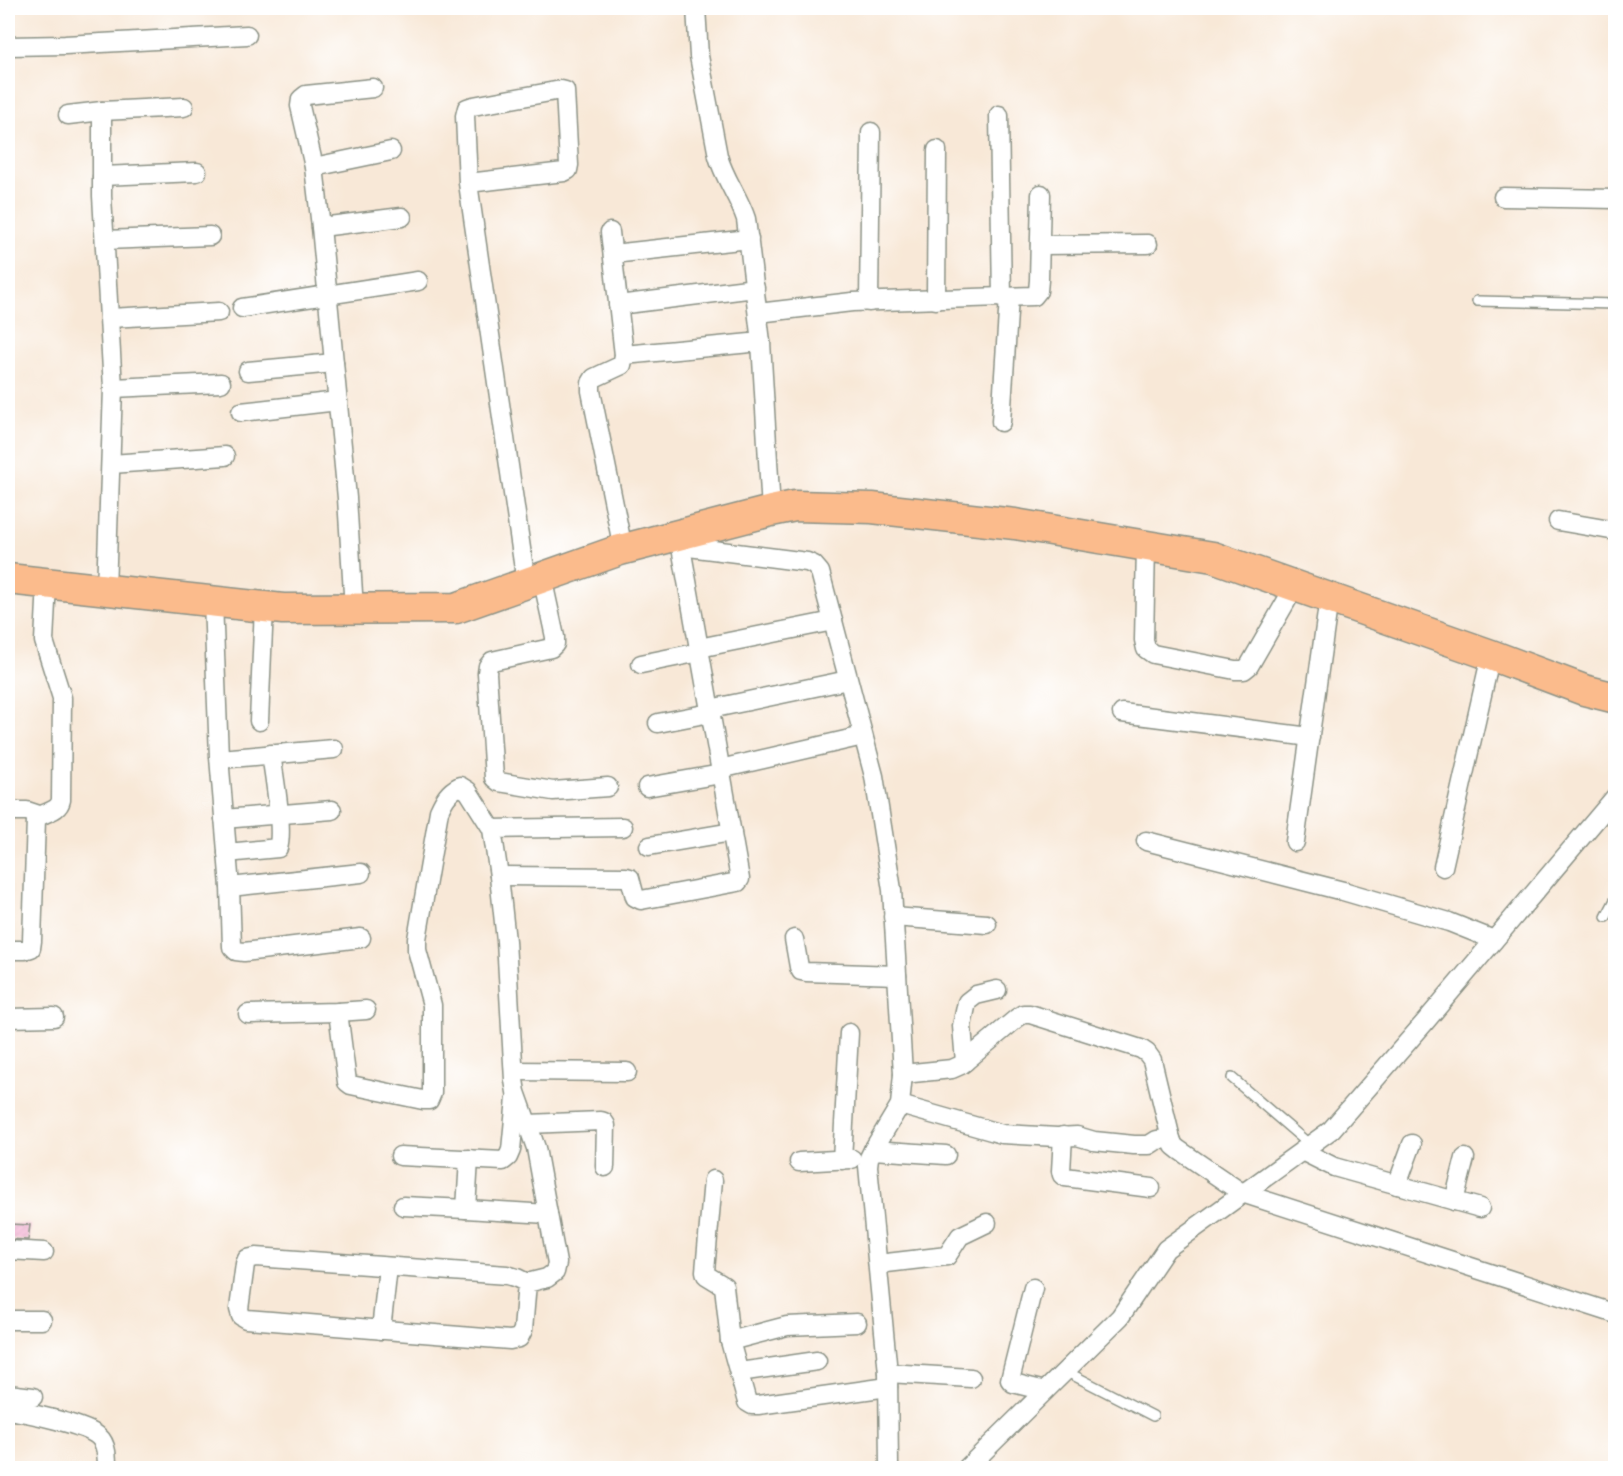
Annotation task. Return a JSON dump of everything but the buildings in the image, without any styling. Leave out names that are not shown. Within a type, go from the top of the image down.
[{"type":"highway","points":[[8,579],[282,609],[456,608],[623,549],[680,541],[771,511],[795,506],[873,508],[1015,524],[1213,557],[1584,690],[1616,698]]},
{"type":"street","points":[[696,8],[699,56],[720,165],[746,219],[761,342],[771,511]]},
{"type":"street","points":[[8,46],[74,45],[247,35]]},
{"type":"street","points":[[354,609],[347,498],[321,227],[314,167],[300,106],[301,99],[306,95],[373,88]]},
{"type":"street","points":[[468,183],[568,170],[565,91],[466,108],[468,183],[534,580],[555,637],[555,644],[551,648],[492,661],[487,673],[494,778],[499,782],[553,792],[608,787]]},
{"type":"street","points":[[68,115],[184,107]]},
{"type":"street","points":[[102,111],[102,176],[113,388],[106,590]]},
{"type":"street","points":[[999,115],[1006,298],[1001,422]]},
{"type":"street","points":[[869,302],[871,132]]},
{"type":"street","points":[[936,300],[937,150]]},
{"type":"street","points":[[314,167],[391,151]]},
{"type":"street","points":[[102,176],[197,172]]},
{"type":"street","points":[[758,313],[852,302],[1034,296],[1038,291],[1040,280],[1041,194]]},
{"type":"street","points":[[1503,197],[1616,199]]},
{"type":"street","points":[[321,227],[402,217]]},
{"type":"street","points":[[610,232],[624,356],[622,365],[594,378],[591,391],[623,549]]},
{"type":"street","points":[[105,240],[210,236]]},
{"type":"street","points":[[613,254],[748,238]]},
{"type":"street","points":[[1040,244],[1148,244]]},
{"type":"street","points":[[242,308],[418,281]]},
{"type":"street","points":[[618,305],[755,288]]},
{"type":"street","points":[[110,318],[219,312]]},
{"type":"street","points":[[624,356],[761,342]]},
{"type":"street","points":[[248,371],[334,363]]},
{"type":"street","points":[[113,388],[221,383]]},
{"type":"street","points":[[241,412],[338,401]]},
{"type":"street","points":[[111,464],[225,456]]},
{"type":"street","points":[[1558,521],[1616,531]]},
{"type":"street","points":[[500,876],[626,877],[630,879],[635,897],[638,899],[738,882],[740,874],[680,541],[814,565],[820,572],[863,736],[876,790],[890,877],[903,1074],[900,1105],[871,1154],[868,1166],[888,1380],[889,1467]]},
{"type":"street","points":[[1146,546],[1144,640],[1146,650],[1153,654],[1244,670],[1249,666],[1295,586]]},
{"type":"street","points":[[8,950],[31,948],[36,819],[39,815],[57,808],[61,800],[62,698],[44,641],[47,584]]},
{"type":"street","points":[[1295,842],[1329,598]]},
{"type":"street","points":[[213,602],[232,947],[237,951],[361,938]]},
{"type":"street","points":[[259,721],[264,607]]},
{"type":"street","points":[[641,664],[833,621]]},
{"type":"street","points":[[1443,867],[1491,655]]},
{"type":"street","points":[[658,723],[848,680]]},
{"type":"street","points":[[1122,713],[1310,737]]},
{"type":"street","points":[[647,787],[863,736]]},
{"type":"street","points":[[220,759],[334,749]]},
{"type":"street","points":[[227,853],[278,848],[280,843],[278,814],[271,754]]},
{"type":"street","points":[[338,1012],[347,1082],[351,1085],[429,1100],[432,1093],[432,1005],[417,950],[417,939],[439,811],[451,790],[460,786],[468,791],[492,829],[500,876],[516,1092],[511,1150],[503,1161],[400,1155]]},
{"type":"street","points":[[967,1468],[1120,1317],[1166,1249],[1331,1130],[1616,796]]},
{"type":"street","points":[[224,819],[332,810]]},
{"type":"street","points":[[8,811],[27,811],[39,815]]},
{"type":"street","points":[[492,829],[623,828]]},
{"type":"street","points":[[649,846],[732,832]]},
{"type":"street","points":[[1146,841],[1343,891],[1449,921],[1494,940]]},
{"type":"street","points":[[230,887],[361,873]]},
{"type":"street","points":[[893,917],[987,924]]},
{"type":"street","points":[[794,939],[801,970],[897,975]]},
{"type":"street","points":[[965,1062],[962,1026],[967,1002],[976,995],[997,990]]},
{"type":"street","points":[[248,1014],[366,1010]]},
{"type":"street","points":[[903,1074],[952,1069],[965,1062],[1023,1014],[1030,1014],[1141,1049],[1152,1060],[1174,1146],[1242,1193],[1614,1308]]},
{"type":"street","points":[[8,1018],[54,1017]]},
{"type":"street","points":[[842,1160],[849,1033]]},
{"type":"street","points":[[514,1071],[627,1072]]},
{"type":"street","points":[[516,1092],[536,1148],[557,1263],[555,1272],[547,1278],[527,1283],[507,1275],[256,1257],[247,1259],[245,1264],[239,1309],[241,1316],[246,1319],[510,1340],[519,1338],[523,1330],[527,1283]]},
{"type":"street","points":[[900,1105],[994,1132],[1057,1137],[1077,1136],[1094,1141],[1134,1145],[1149,1145],[1157,1140],[1172,1139]]},
{"type":"street","points":[[528,1124],[604,1122],[606,1125],[605,1167]]},
{"type":"street","points":[[1063,1136],[1061,1171],[1065,1177],[1151,1188]]},
{"type":"street","points":[[1397,1185],[1412,1144]]},
{"type":"street","points":[[1306,1148],[1334,1167],[1480,1208]]},
{"type":"street","points":[[799,1162],[842,1160],[871,1154],[946,1155]]},
{"type":"street","points":[[1454,1201],[1465,1158]]},
{"type":"street","points":[[466,1209],[469,1159]]},
{"type":"street","points":[[714,1180],[705,1271],[706,1275],[724,1287],[730,1341],[747,1402],[752,1405],[888,1380],[971,1378]]},
{"type":"street","points":[[403,1206],[548,1214]]},
{"type":"street","points":[[878,1264],[947,1256],[960,1236],[987,1223]]},
{"type":"street","points":[[8,1250],[44,1252]]},
{"type":"street","points":[[381,1330],[388,1267]]},
{"type":"street","points":[[1033,1288],[1010,1380],[1013,1383],[1045,1390]]},
{"type":"street","points":[[8,1320],[42,1320]]},
{"type":"street","points":[[730,1341],[794,1325],[857,1323]]},
{"type":"street","points":[[739,1372],[817,1361]]},
{"type":"street","points":[[8,1394],[33,1397]]},
{"type":"street","points":[[8,1410],[33,1414],[91,1431],[100,1438],[105,1448],[107,1468]]},
{"type":"lane","points":[[1477,301],[1616,304]]},
{"type":"lane","points":[[1606,917],[1616,898]]},
{"type":"lane","points":[[1232,1078],[1306,1148]]},
{"type":"lane","points":[[1065,1371],[1153,1416]]}]
